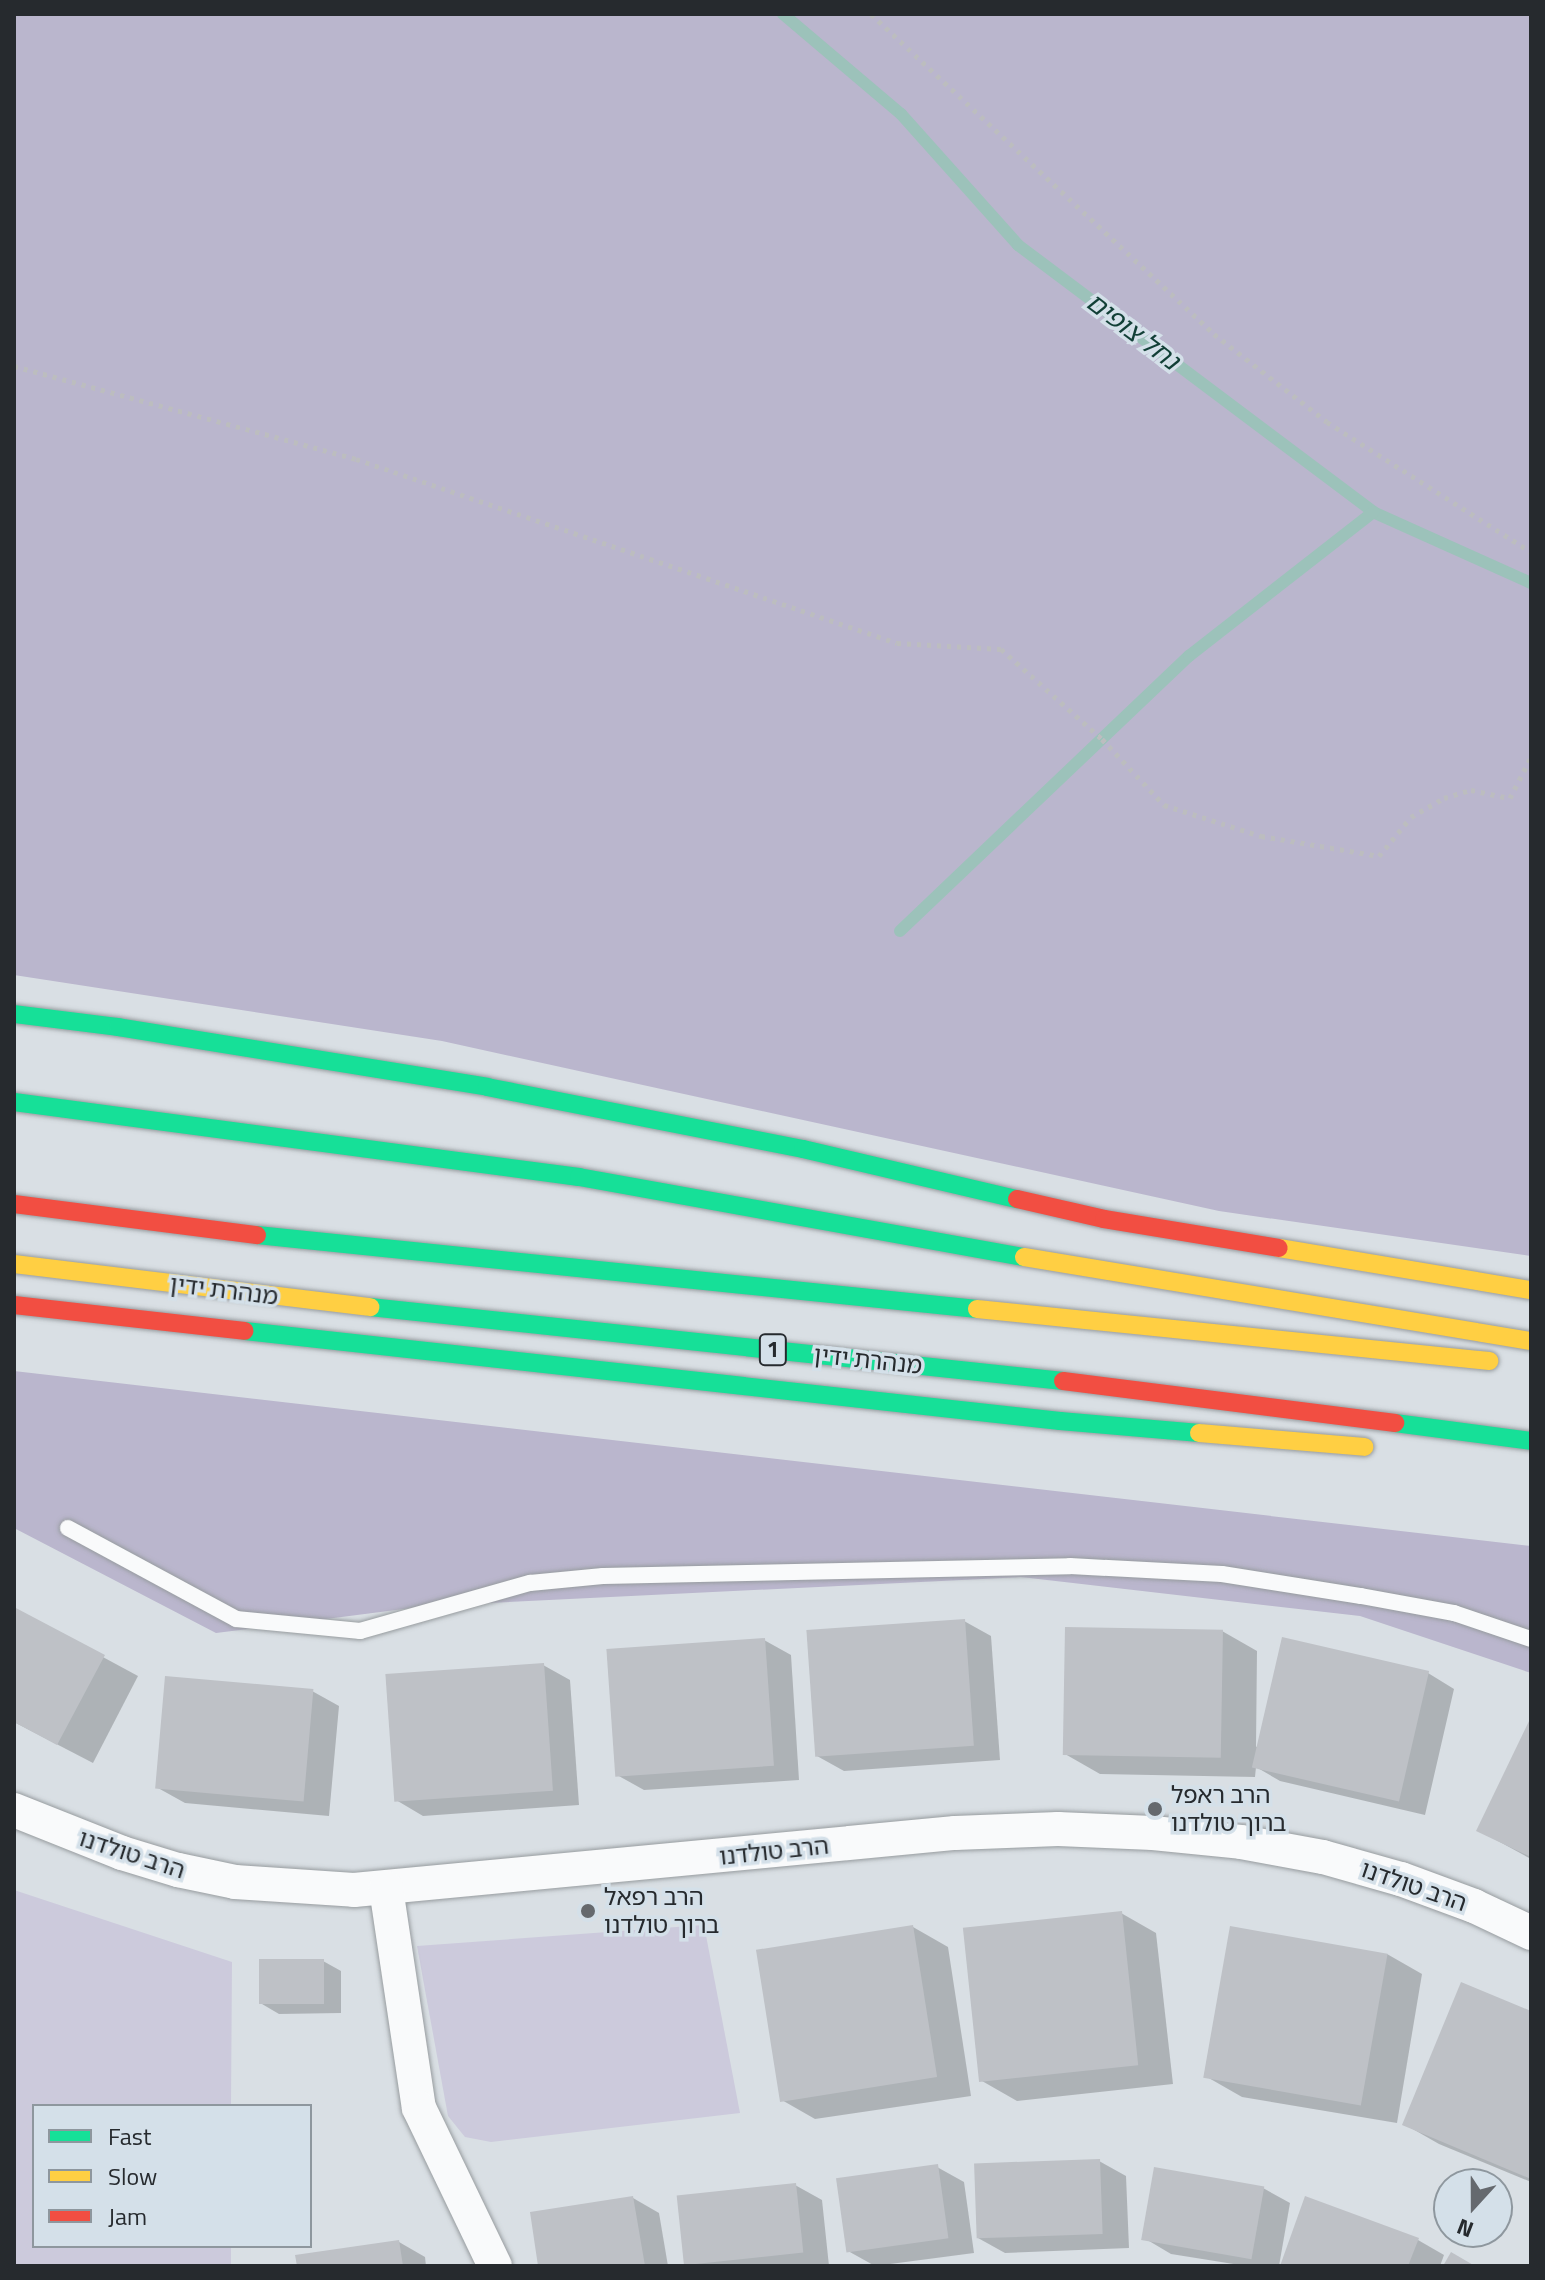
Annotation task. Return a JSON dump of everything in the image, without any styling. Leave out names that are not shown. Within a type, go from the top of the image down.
[{"type":"highway","points":[[14,1014],[133,1029],[487,1087],[803,1149],[1104,1219],[1531,1290]]},
{"type":"highway","points":[[14,1102],[579,1177],[1116,1273],[1531,1341]]},
{"type":"highway","points":[[14,1204],[260,1235],[1515,1363]]},
{"type":"highway","name":"מנהרת ידין","points":[[14,1264],[253,1294],[1126,1388],[1531,1441]]},
{"type":"highway","points":[[14,1305],[1044,1419],[1390,1450]]},
{"type":"street","name":"הרב טולדנו","points":[[14,1810],[122,1853],[235,1882],[293,1889],[386,1888],[955,1833],[1058,1829],[1153,1833],[1241,1842],[1323,1857],[1401,1879],[1474,1906],[1531,1933]]},
{"type":"street","points":[[386,1888],[419,2108],[495,2266]]},
{"type":"lane","points":[[68,1528],[236,1619],[360,1631],[530,1583],[603,1576],[1070,1566],[1222,1574],[1361,1596],[1454,1613],[1531,1639]]},
{"type":"path","points":[[871,14],[1214,334],[1327,422],[1531,552]]},
{"type":"path","points":[[14,366],[356,459],[897,643],[1001,649],[1102,739],[1164,805],[1261,836],[1379,856],[1411,817],[1444,798],[1471,790],[1510,798],[1531,757]]},
{"type":"shaded area","points":[[14,14],[1531,14],[1531,1256],[1219,1211],[442,1041],[14,975]]},
{"type":"shaded area","points":[[14,1371],[1531,1546],[1531,1673],[1360,1616],[1021,1577],[427,1606],[216,1633],[14,1528]]},
{"type":"shaded area","points":[[14,1890],[232,1962],[231,2104],[32,2104],[32,2248],[231,2248],[231,2266],[14,2266]]},
{"type":"shaded area","points":[[704,1925],[740,2113],[491,2142],[465,2137],[448,2116],[417,1946]]},
{"type":"building","points":[[14,1607],[105,1655],[57,1745],[14,1722]]},
{"type":"building","points":[[965,1619],[974,1746],[815,1757],[806,1630]]},
{"type":"building","points":[[1065,1627],[1223,1630],[1221,1758],[1063,1755]]},
{"type":"building","points":[[1282,1637],[1429,1671],[1399,1802],[1252,1768]]},
{"type":"building","points":[[765,1638],[774,1766],[615,1777],[606,1649]]},
{"type":"building","points":[[544,1663],[553,1791],[394,1802],[385,1674]]},
{"type":"building","points":[[165,1676],[313,1689],[304,1802],[155,1789]]},
{"type":"building","points":[[1531,1717],[1531,1857],[1476,1831]]},
{"type":"building","points":[[1122,1911],[1138,2065],[979,2082],[963,1928]]},
{"type":"building","points":[[913,1925],[937,2077],[780,2102],[756,1950]]},
{"type":"building","points":[[1230,1926],[1388,1954],[1361,2105],[1203,2078]]},
{"type":"building","points":[[259,1959],[324,1959],[324,2004],[259,2004]]},
{"type":"building","points":[[1461,1982],[1531,2011],[1531,2179],[1513,2171],[1513,2168],[1505,2168],[1402,2125]]},
{"type":"building","points":[[1100,2159],[1103,2234],[977,2238],[974,2163]]},
{"type":"building","points":[[938,2164],[948,2238],[846,2253],[836,2178]]},
{"type":"building","points":[[1154,2167],[1264,2186],[1251,2259],[1141,2240]]},
{"type":"building","points":[[796,2183],[803,2253],[684,2265],[677,2196]]},
{"type":"building","points":[[633,2196],[645,2266],[538,2266],[530,2212]]},
{"type":"building","points":[[1305,2196],[1419,2238],[1408,2266],[1280,2266]]},
{"type":"building","points":[[399,2240],[403,2266],[297,2266],[295,2255]]},
{"type":"building","points":[[1451,2252],[1475,2266],[1443,2266]]},
{"type":"waterway","name":"נחל צופים","points":[[783,14],[901,114],[1018,245],[1373,512],[1531,583]]},
{"type":"waterway","points":[[900,931],[1189,656],[1373,512]]},
{"type":"traffic: fast","points":[[14,1014],[118,1027],[487,1087],[803,1149],[1017,1199]]},
{"type":"traffic: fast","points":[[14,1102],[579,1177],[1024,1257]]},
{"type":"traffic: fast","points":[[257,1235],[977,1309]]},
{"type":"traffic: fast","points":[[370,1307],[1063,1381]]},
{"type":"traffic: fast","points":[[245,1331],[1060,1421],[1199,1433]]},
{"type":"traffic: fast","points":[[1395,1423],[1531,1441]]},
{"type":"traffic: slow","points":[[1279,1248],[1531,1290]]},
{"type":"traffic: slow","points":[[1024,1257],[1531,1341]]},
{"type":"traffic: slow","points":[[14,1264],[370,1307]]},
{"type":"traffic: slow","points":[[977,1309],[1489,1361]]},
{"type":"traffic: slow","points":[[1199,1433],[1364,1447]]},
{"type":"traffic: jam","points":[[1017,1199],[1104,1219],[1279,1248]]},
{"type":"traffic: jam","points":[[14,1204],[257,1235]]},
{"type":"traffic: jam","points":[[14,1305],[245,1331]]},
{"type":"traffic: jam","points":[[1063,1381],[1395,1423]]},
{"type":"place","name":"הרב ראפל ברוך טולדנו","points":[[1155,1809]]},
{"type":"place","name":"הרב רפאל ברוך טולדנו","points":[[588,1911]]}]
